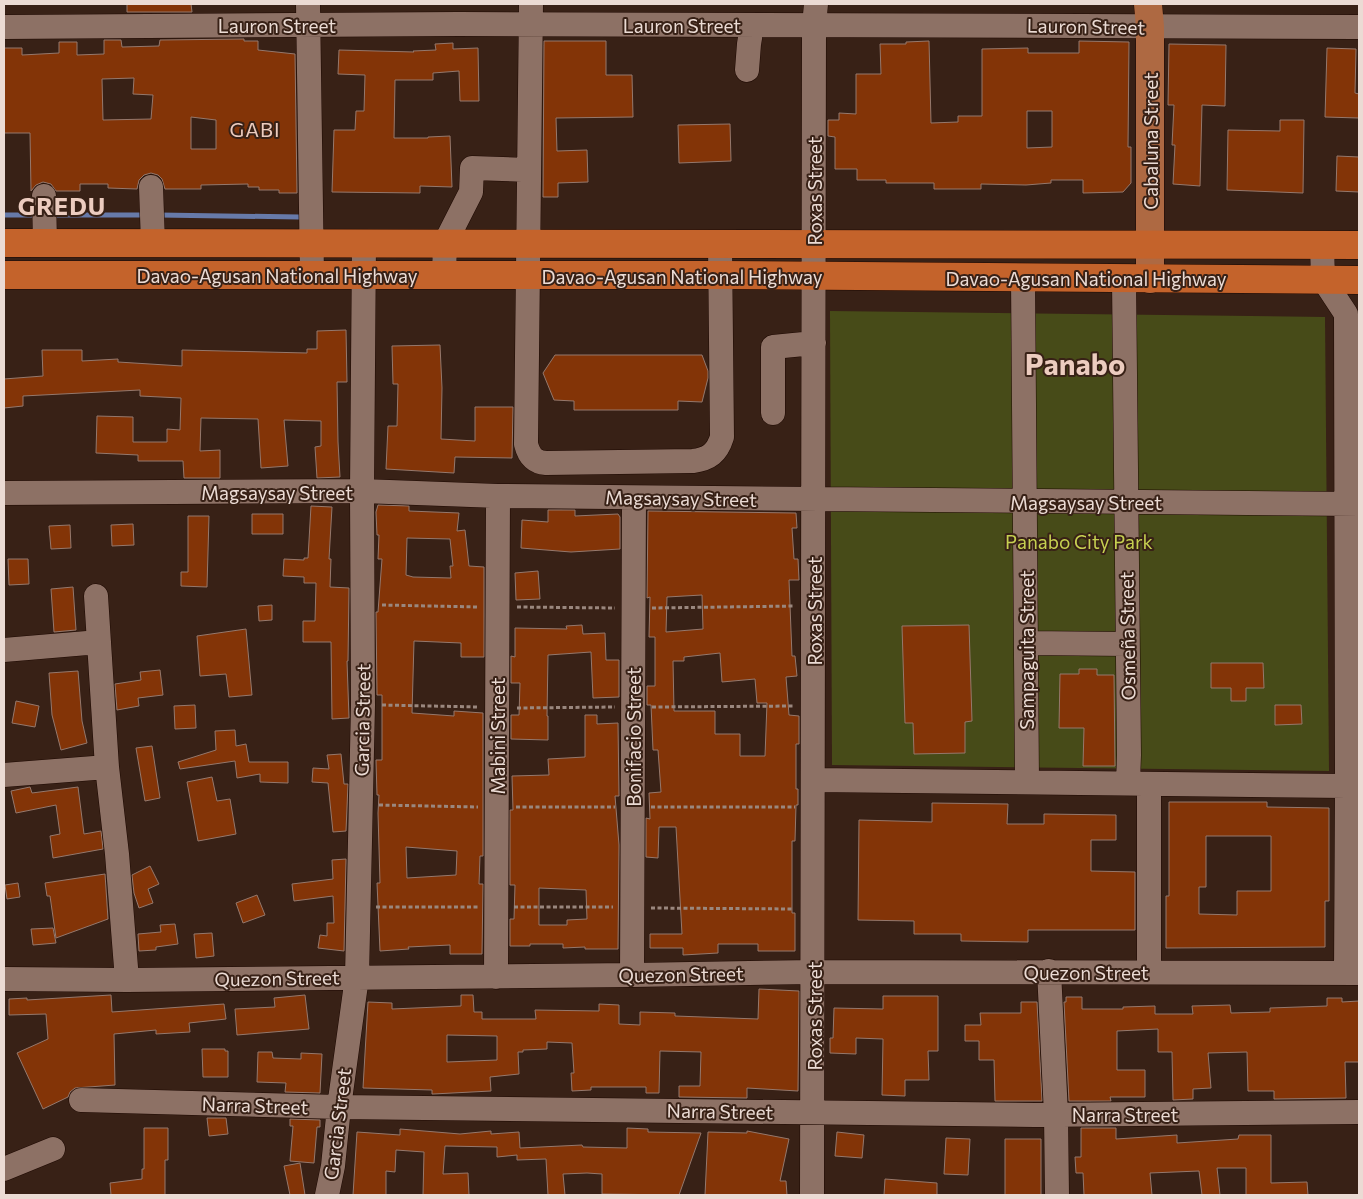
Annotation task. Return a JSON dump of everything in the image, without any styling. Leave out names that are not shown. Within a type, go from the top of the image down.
[{"type":"highway","name":"Davao-Agusan National Highway","points":[[4,243],[1359,245]]},
{"type":"highway","points":[[34,274],[39,243]]},
{"type":"highway","points":[[1023,245],[1024,278]]},
{"type":"highway","name":"Davao-Agusan National Highway","points":[[4,275],[721,275],[1359,280]]},
{"type":"main road","name":"Cabaluna Street","points":[[1137,279],[1150,245],[1149,15]]},
{"type":"street","name":"Lauron Street","points":[[4,27],[307,14],[531,14],[752,26],[815,15],[1026,25],[1149,15],[1359,27]]},
{"type":"street","points":[[307,14],[312,275]]},
{"type":"street","points":[[531,14],[526,444],[528,453],[532,458],[538,463],[693,462],[703,460],[712,455],[719,447],[722,437],[720,244]]},
{"type":"street","name":"Roxas Street","points":[[812,1195],[815,15]]},
{"type":"street","points":[[747,70],[752,26]]},
{"type":"street","points":[[444,275],[445,244],[471,192],[472,168],[529,170]]},
{"type":"street","points":[[151,187],[152,243]]},
{"type":"street","points":[[39,243],[44,196]]},
{"type":"street","name":"Garcia Street","points":[[327,1195],[357,977],[364,705],[362,491],[364,243]]},
{"type":"street","points":[[1322,245],[1323,280],[1353,314],[1353,705],[1348,786],[1353,868],[1353,973]]},
{"type":"street","name":"Sampaguita Street","points":[[1024,278],[1027,782]]},
{"type":"street","name":"Osmeña Street","points":[[1137,279],[1126,502],[1127,644],[1130,755],[1139,784],[1149,972]]},
{"type":"street","points":[[773,413],[773,347],[814,343]]},
{"type":"street","name":"Magsaysay Street","points":[[4,494],[362,491],[634,498],[1353,504]]},
{"type":"street","name":"Mabini Street","points":[[496,977],[498,496]]},
{"type":"street","name":"Bonifacio Street","points":[[632,976],[634,498]]},
{"type":"street","points":[[96,596],[107,767],[118,854],[127,980]]},
{"type":"street","points":[[4,650],[99,642]]},
{"type":"street","points":[[1026,643],[1127,644]]},
{"type":"street","points":[[4,775],[107,767]]},
{"type":"street","points":[[814,780],[1348,786]]},
{"type":"street","points":[[1049,971],[1056,1114],[1057,1195]]},
{"type":"street","name":"Quezon Street","points":[[4,978],[127,980],[1049,971],[1353,973]]},
{"type":"street","name":"Narra Street","points":[[81,1100],[339,1107],[813,1112],[1056,1114],[1359,1112]]},
{"type":"street","points":[[4,1169],[53,1149]]},
{"type":"path","points":[[364,605],[634,608],[814,606]]},
{"type":"path","points":[[364,705],[497,708],[814,706]]},
{"type":"path","points":[[361,804],[497,807],[814,807]]},
{"type":"path","points":[[358,907],[814,909]]},
{"type":"green space","name":"Panabo City Park","points":[[830,311],[1325,317],[1329,771],[832,765]]},
{"type":"building","points":[[127,4],[191,4],[192,12],[127,12]]},
{"type":"building","points":[[244,39],[244,41],[258,41],[258,50],[295,54],[297,193],[279,193],[279,190],[259,190],[259,187],[248,187],[248,184],[201,185],[201,189],[165,189],[162,179],[158,175],[151,173],[144,175],[139,180],[137,189],[108,188],[108,184],[80,184],[80,191],[56,191],[51,184],[43,182],[36,185],[31,191],[30,133],[4,133],[4,48],[22,48],[22,55],[59,53],[59,42],[77,42],[77,55],[104,54],[104,40],[121,40],[122,47],[159,46],[160,40]],"holes":[[[134,78],[133,94],[153,95],[151,119],[103,120],[102,79]],[[191,117],[216,120],[216,149],[191,149]]]},
{"type":"building","points":[[544,41],[606,41],[606,75],[632,75],[633,117],[556,118],[557,151],[587,150],[588,182],[558,183],[558,197],[543,197]]},
{"type":"building","points":[[929,41],[931,123],[958,122],[958,116],[982,116],[982,49],[1028,48],[1028,53],[1079,53],[1079,41],[1129,42],[1128,147],[1131,147],[1131,183],[1123,192],[1083,193],[1083,180],[1051,180],[1051,183],[1026,185],[981,184],[981,189],[934,189],[934,183],[886,183],[886,180],[857,180],[857,169],[835,169],[835,137],[828,136],[828,120],[839,120],[839,113],[856,114],[856,74],[881,74],[880,44],[906,44],[906,42]],"holes":[[[1027,111],[1052,111],[1052,147],[1027,148]]]},
{"type":"building","points":[[453,43],[453,49],[478,48],[479,101],[460,101],[459,71],[433,73],[433,80],[395,80],[394,138],[450,136],[452,187],[420,186],[420,193],[332,192],[334,130],[355,130],[356,111],[364,111],[365,75],[338,74],[339,50],[414,52],[436,50],[435,44]]},
{"type":"building","points":[[1169,44],[1226,45],[1225,106],[1202,105],[1200,186],[1173,184],[1175,145],[1172,145],[1174,105],[1168,105]]},
{"type":"building","points":[[1327,48],[1356,49],[1355,93],[1359,94],[1359,118],[1325,117]]},
{"type":"building","points":[[1280,120],[1304,120],[1303,193],[1227,190],[1228,130],[1280,131]]},
{"type":"building","points":[[730,124],[731,161],[679,163],[678,125]]},
{"type":"building","points":[[1337,156],[1359,157],[1359,192],[1336,191]]},
{"type":"building","points":[[346,330],[347,382],[337,382],[340,477],[317,478],[315,447],[321,446],[321,421],[284,420],[288,466],[261,468],[258,419],[201,418],[200,451],[220,450],[220,478],[184,478],[183,461],[138,461],[138,455],[96,453],[97,416],[133,417],[133,442],[167,442],[167,429],[180,430],[181,398],[140,396],[140,390],[23,396],[23,406],[4,408],[4,379],[43,376],[42,350],[82,350],[82,361],[118,359],[118,362],[182,366],[182,350],[307,353],[307,349],[317,349],[317,331]]},
{"type":"building","points":[[440,345],[442,388],[441,439],[475,441],[475,407],[513,407],[512,458],[455,457],[454,473],[386,469],[388,426],[397,426],[398,384],[393,384],[392,346]]},
{"type":"building","points":[[555,355],[702,355],[708,371],[708,378],[702,402],[678,401],[678,410],[574,410],[574,401],[554,400],[543,373]]},
{"type":"building","points":[[378,505],[409,506],[409,511],[459,513],[457,531],[465,530],[469,566],[484,567],[484,657],[461,657],[461,643],[414,641],[412,713],[454,716],[454,711],[483,713],[483,856],[480,856],[479,884],[483,884],[482,954],[450,954],[450,945],[408,947],[409,949],[380,951],[377,883],[380,883],[379,795],[377,795],[376,760],[382,760],[382,695],[377,695],[376,612],[378,612],[382,559],[378,559],[379,535],[377,535],[376,512]],"holes":[[[407,538],[450,539],[453,566],[450,566],[451,578],[413,577],[406,575]],[[406,847],[457,851],[456,875],[407,878]]]},
{"type":"building","points":[[311,506],[332,507],[329,559],[331,559],[330,587],[349,588],[347,661],[349,718],[332,719],[331,642],[303,642],[303,621],[315,621],[316,583],[304,583],[304,577],[283,576],[284,559],[304,560],[304,558],[308,558]]},
{"type":"building","points":[[548,510],[575,510],[575,516],[618,514],[620,517],[620,549],[571,552],[521,548],[522,520],[548,522]]},
{"type":"building","points":[[648,511],[796,513],[797,528],[792,528],[794,559],[798,559],[799,580],[789,580],[792,656],[795,656],[797,676],[786,677],[789,715],[799,716],[799,744],[796,744],[798,805],[796,805],[795,841],[792,841],[792,913],[795,913],[795,951],[758,951],[758,944],[718,944],[718,953],[683,955],[683,948],[650,948],[650,934],[682,934],[676,827],[659,827],[658,858],[646,857],[646,818],[650,819],[649,793],[661,792],[658,750],[653,750],[651,705],[647,705],[647,686],[655,686],[655,637],[649,637],[650,597],[647,598]],"holes":[[[702,595],[703,629],[666,632],[667,597]],[[720,653],[722,682],[755,679],[757,703],[767,703],[765,756],[740,756],[740,734],[715,734],[715,711],[674,711],[673,661],[684,661],[684,657]]]},
{"type":"building","points":[[252,514],[283,514],[283,534],[252,534]]},
{"type":"building","points":[[188,516],[209,516],[207,587],[181,586],[181,572],[188,572]]},
{"type":"building","points":[[133,524],[134,545],[112,546],[111,525]]},
{"type":"building","points":[[70,525],[71,548],[51,549],[49,526]]},
{"type":"building","points":[[8,559],[28,559],[29,584],[9,585]]},
{"type":"building","points":[[538,571],[540,599],[516,600],[515,573]]},
{"type":"building","points":[[73,587],[76,630],[54,632],[51,589]]},
{"type":"building","points":[[272,605],[272,620],[259,621],[258,606]]},
{"type":"building","points":[[582,625],[583,634],[605,633],[606,660],[619,660],[619,697],[593,698],[591,652],[548,655],[548,740],[511,739],[511,715],[519,715],[520,683],[511,683],[511,656],[515,657],[515,628],[567,629],[566,626]]},
{"type":"building","points":[[969,625],[972,721],[965,722],[965,753],[914,754],[913,723],[905,723],[902,626]]},
{"type":"building","points":[[246,629],[252,695],[229,697],[226,674],[200,676],[197,636]]},
{"type":"building","points":[[1211,663],[1263,663],[1264,688],[1246,688],[1246,701],[1231,701],[1231,688],[1211,688]]},
{"type":"building","points":[[1079,669],[1097,669],[1097,675],[1114,675],[1115,766],[1083,766],[1084,728],[1059,728],[1060,674],[1079,674]]},
{"type":"building","points":[[160,670],[163,695],[138,698],[139,706],[117,710],[115,684],[141,680],[140,672]]},
{"type":"building","points":[[78,671],[82,721],[87,743],[61,750],[52,715],[49,673]]},
{"type":"building","points":[[16,701],[39,706],[35,727],[12,723]]},
{"type":"building","points":[[195,705],[196,728],[175,729],[174,706]]},
{"type":"building","points":[[1275,705],[1301,705],[1302,724],[1275,725]]},
{"type":"building","points":[[585,715],[597,715],[597,724],[618,723],[619,796],[615,796],[619,845],[618,949],[563,948],[563,944],[510,946],[510,919],[514,919],[515,885],[510,885],[510,810],[513,810],[512,776],[549,775],[548,759],[585,757]],"holes":[[[539,888],[586,890],[587,919],[567,920],[567,925],[539,925]]]},
{"type":"building","points":[[235,730],[236,746],[246,744],[249,762],[288,762],[288,783],[260,782],[260,774],[237,778],[235,761],[180,769],[178,762],[216,750],[215,731]]},
{"type":"building","points":[[152,746],[160,798],[145,801],[136,748]]},
{"type":"building","points":[[341,754],[344,784],[348,784],[346,831],[333,832],[328,783],[312,782],[313,768],[329,769],[327,755]]},
{"type":"building","points":[[212,777],[217,801],[230,799],[236,834],[198,841],[187,782]]},
{"type":"building","points":[[30,787],[32,793],[78,787],[84,834],[101,831],[103,849],[53,858],[50,836],[60,834],[56,805],[16,813],[11,791]]},
{"type":"building","points":[[1169,802],[1267,802],[1267,807],[1329,808],[1329,901],[1325,901],[1325,947],[1166,948],[1166,896],[1169,896]],"holes":[[[1206,836],[1271,836],[1271,891],[1237,891],[1237,915],[1199,914],[1199,887],[1206,887]]]},
{"type":"building","points":[[932,803],[1008,804],[1007,824],[1044,824],[1044,814],[1116,815],[1116,840],[1091,840],[1091,871],[1135,872],[1135,930],[1028,930],[1028,942],[961,941],[961,934],[914,934],[914,921],[858,920],[859,820],[932,822]]},
{"type":"building","points":[[346,859],[344,951],[318,948],[320,935],[327,936],[327,923],[334,923],[333,896],[294,901],[292,884],[333,879],[332,860]]},
{"type":"building","points":[[150,866],[159,884],[148,889],[153,903],[139,908],[134,893],[132,875]]},
{"type":"building","points":[[105,874],[108,919],[56,938],[50,896],[47,896],[45,883]]},
{"type":"building","points":[[18,883],[20,897],[7,899],[5,885]]},
{"type":"building","points":[[257,895],[265,915],[243,923],[236,903]]},
{"type":"building","points":[[175,924],[178,944],[156,947],[156,950],[139,951],[138,934],[161,932],[160,925]]},
{"type":"building","points":[[53,928],[56,943],[33,945],[31,929]]},
{"type":"building","points":[[212,933],[214,956],[196,958],[194,934]]},
{"type":"building","points":[[759,989],[799,991],[798,1091],[747,1088],[747,1098],[679,1097],[679,1086],[700,1086],[701,1052],[660,1051],[659,1093],[646,1093],[646,1087],[591,1087],[591,1090],[572,1091],[571,1073],[574,1073],[572,1043],[547,1042],[547,1049],[518,1052],[519,1074],[490,1077],[491,1091],[432,1094],[432,1090],[363,1088],[368,1002],[392,1003],[392,1009],[461,1006],[461,995],[473,995],[474,1012],[482,1012],[482,1019],[536,1019],[535,1010],[599,1011],[599,1004],[619,1005],[619,1024],[640,1025],[640,1012],[675,1013],[675,1016],[758,1019]],"holes":[[[447,1035],[497,1036],[497,1060],[447,1062]]]},
{"type":"building","points":[[111,995],[112,1012],[224,1004],[226,1019],[189,1023],[190,1032],[156,1034],[156,1030],[114,1034],[115,1085],[75,1088],[68,1097],[43,1109],[17,1053],[48,1039],[46,1014],[9,1015],[9,999],[27,998],[27,1000]]},
{"type":"building","points":[[305,995],[309,1029],[237,1035],[235,1009],[275,1007],[274,998]]},
{"type":"building","points":[[883,996],[938,996],[938,1051],[928,1051],[929,1080],[905,1080],[905,1096],[882,1095],[883,1039],[856,1038],[856,1054],[830,1053],[830,1038],[833,1038],[834,1008],[883,1009]]},
{"type":"building","points":[[1066,997],[1082,997],[1082,1009],[1123,1009],[1123,1007],[1155,1006],[1155,1014],[1193,1014],[1192,1006],[1230,1005],[1231,1013],[1270,1012],[1270,1008],[1327,1006],[1327,998],[1342,998],[1342,1002],[1359,1001],[1359,1062],[1345,1062],[1346,1098],[1274,1099],[1274,1091],[1248,1091],[1247,1052],[1208,1053],[1211,1088],[1193,1089],[1193,1099],[1173,1100],[1172,1052],[1158,1052],[1158,1029],[1117,1031],[1117,1070],[1145,1070],[1145,1097],[1110,1097],[1111,1101],[1069,1101],[1064,1002],[1066,1002]]},
{"type":"building","points":[[1021,1002],[1037,1002],[1042,1101],[995,1101],[994,1060],[979,1060],[979,1041],[965,1041],[965,1025],[981,1025],[980,1013],[1021,1013]]},
{"type":"building","points":[[202,1049],[225,1049],[225,1051],[228,1051],[228,1077],[203,1077]]},
{"type":"building","points":[[258,1052],[272,1052],[273,1058],[301,1059],[301,1053],[322,1054],[320,1093],[285,1092],[286,1083],[257,1082]]},
{"type":"building","points":[[207,1118],[226,1118],[228,1134],[209,1136]]},
{"type":"building","points":[[290,1119],[320,1120],[320,1127],[317,1127],[314,1163],[290,1161],[293,1126],[290,1126]]},
{"type":"building","points":[[144,1128],[168,1128],[168,1160],[165,1160],[165,1195],[111,1195],[110,1183],[142,1179],[142,1169],[144,1169]]},
{"type":"building","points":[[627,1128],[648,1129],[648,1132],[701,1133],[679,1195],[602,1194],[602,1174],[587,1173],[563,1174],[565,1195],[548,1195],[546,1159],[517,1160],[517,1155],[497,1157],[497,1147],[445,1146],[443,1174],[468,1173],[469,1195],[423,1195],[424,1152],[396,1150],[395,1172],[386,1171],[386,1195],[353,1195],[357,1132],[400,1135],[400,1129],[460,1134],[491,1131],[491,1134],[519,1132],[520,1148],[582,1145],[583,1147],[627,1148]]},
{"type":"building","points":[[1081,1128],[1116,1128],[1116,1139],[1177,1135],[1177,1143],[1238,1139],[1239,1135],[1271,1135],[1271,1183],[1307,1182],[1308,1195],[1246,1195],[1246,1168],[1217,1168],[1220,1195],[1202,1195],[1199,1171],[1150,1173],[1152,1195],[1084,1195],[1083,1173],[1076,1173],[1075,1157],[1081,1157]]},
{"type":"building","points":[[747,1131],[789,1139],[780,1181],[786,1181],[787,1195],[705,1195],[708,1132],[747,1133]]},
{"type":"building","points":[[837,1132],[864,1135],[862,1158],[835,1156]]},
{"type":"building","points":[[946,1138],[970,1139],[968,1175],[944,1174]]},
{"type":"building","points":[[1005,1139],[1041,1139],[1041,1195],[1005,1195]]},
{"type":"building","points":[[300,1163],[305,1195],[290,1195],[284,1166]]},
{"type":"building","points":[[885,1179],[937,1183],[937,1195],[884,1195]]},
{"type":"waterway","points":[[4,215],[32,215]]},
{"type":"waterway","points":[[50,215],[144,215]]},
{"type":"waterway","points":[[159,215],[299,217]]},
{"type":"district","name":"GABI","points":[[255,129]]},
{"type":"district","name":"GREDU","points":[[62,205]]},
{"type":"district","name":"Panabo","points":[[1075,363]]}]
